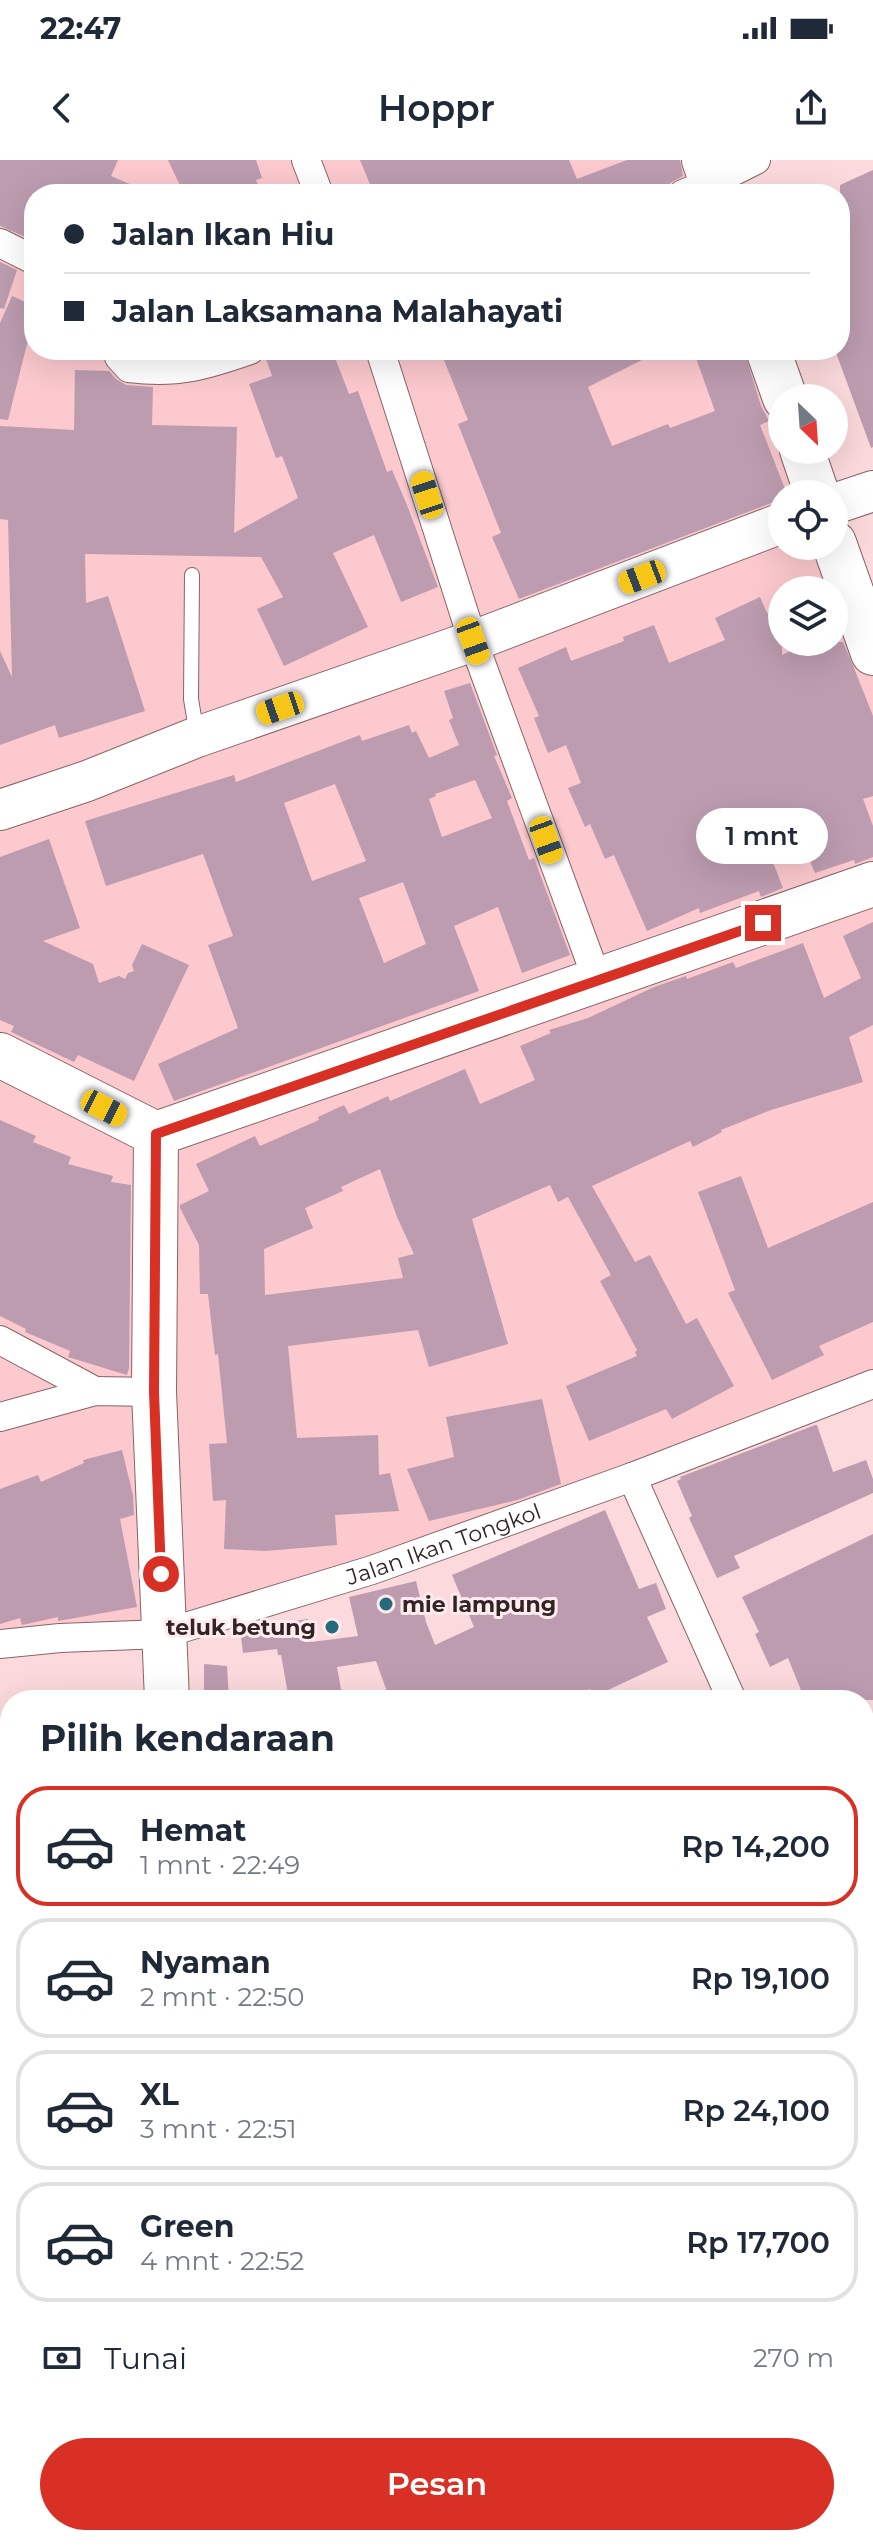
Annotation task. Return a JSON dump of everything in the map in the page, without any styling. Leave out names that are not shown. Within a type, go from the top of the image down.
[{"type":"main road","points":[[772,360],[780,384]]},
{"type":"main road","points":[[840,560],[873,653]]},
{"type":"main road","points":[[0,1055],[156,1134],[873,884]]},
{"type":"main road","points":[[156,1134],[154,1392],[166,1690]]},
{"type":"street","points":[[306,160],[315,184]]},
{"type":"street","points":[[704,183],[756,160]]},
{"type":"street","points":[[0,243],[24,255]]},
{"type":"street","points":[[122,360],[129,368],[166,370],[195,368],[219,360]]},
{"type":"street","points":[[383,360],[473,641],[598,982]]},
{"type":"street","points":[[848,499],[873,491]]},
{"type":"street","points":[[0,810],[87,781],[197,737],[473,641],[768,528]]},
{"type":"street","points":[[0,1340],[95,1391]]},
{"type":"street","name":"Jalan Ikan Tongkol","points":[[0,1644],[163,1634],[372,1570],[632,1477],[873,1384]]},
{"type":"street","points":[[0,1417],[95,1391],[154,1392]]},
{"type":"street","points":[[632,1477],[728,1690]]},
{"type":"lane","points":[[192,575],[191,699],[197,737]]},
{"type":"shaded area","points":[[0,160],[707,160],[715,184],[24,184],[24,360],[776,360],[780,384],[768,384],[768,464],[796,464],[811,480],[768,480],[768,560],[841,560],[873,629],[873,1400],[632,1477],[174,1631],[0,1644]]},
{"type":"building","points":[[0,160],[118,160],[111,176],[130,184],[24,184],[24,236],[0,226]]},
{"type":"building","points":[[168,160],[256,160],[262,178],[256,180],[258,184],[179,184]]},
{"type":"building","points":[[360,160],[569,160],[577,179],[627,160],[680,160],[683,176],[670,184],[370,184]]},
{"type":"building","points":[[873,170],[871,448],[839,360],[850,360],[850,184],[842,184]]},
{"type":"building","points":[[0,262],[17,270],[4,309],[0,308]]},
{"type":"building","points":[[12,296],[24,301],[24,356],[8,420],[0,419],[0,323]]},
{"type":"building","points":[[266,360],[336,360],[349,394],[358,391],[387,472],[392,470],[438,587],[401,602],[374,535],[333,553],[368,627],[284,666],[257,609],[283,597],[261,557],[85,554],[86,603],[108,596],[145,711],[59,738],[55,725],[0,745],[0,651],[12,677],[8,520],[0,519],[0,426],[74,430],[75,370],[109,371],[126,385],[153,387],[152,425],[237,427],[234,533],[298,498],[282,456],[276,458],[249,384],[272,376]]},
{"type":"building","points":[[444,360],[642,360],[588,387],[612,446],[668,424],[670,428],[715,411],[697,360],[747,360],[768,419],[760,425],[768,445],[768,464],[775,464],[782,480],[768,480],[768,504],[519,599],[492,537],[501,533],[458,424],[468,420]]},
{"type":"building","points":[[760,597],[768,613],[768,656],[848,654],[873,716],[873,796],[863,799],[873,826],[873,857],[815,873],[790,814],[759,826],[783,888],[761,897],[759,891],[700,913],[699,908],[647,931],[614,855],[605,859],[590,824],[585,827],[568,788],[581,783],[566,745],[548,753],[534,718],[539,716],[518,668],[566,647],[571,661],[624,641],[623,637],[654,625],[669,663],[725,640],[715,618]]},
{"type":"building","points":[[470,683],[497,755],[494,756],[512,798],[507,801],[529,860],[534,858],[570,955],[522,973],[498,907],[454,926],[479,991],[174,1101],[158,1064],[238,1028],[208,945],[233,936],[203,854],[106,886],[85,821],[234,775],[236,782],[360,735],[362,741],[409,725],[412,733],[416,731],[429,758],[459,745],[449,720],[453,718],[444,691]],"holes":[[[475,780],[492,818],[442,837],[429,799]],[[335,784],[366,861],[312,881],[284,803]],[[403,882],[426,944],[384,963],[359,898]]]},
{"type":"building","points":[[49,839],[80,928],[43,941],[93,964],[99,983],[119,976],[125,979],[128,973],[134,971],[132,965],[142,944],[189,965],[134,1081],[78,1055],[74,1062],[11,1032],[14,1026],[0,1020],[0,857]]},
{"type":"building","points":[[873,922],[873,1025],[849,1037],[863,1082],[771,1110],[721,1130],[693,1147],[690,1141],[592,1186],[635,1262],[650,1255],[686,1324],[697,1318],[734,1386],[672,1419],[666,1409],[589,1441],[566,1386],[637,1356],[637,1350],[600,1281],[611,1275],[568,1197],[558,1202],[550,1185],[472,1219],[508,1344],[429,1367],[418,1330],[288,1346],[297,1438],[378,1435],[379,1475],[390,1473],[399,1511],[335,1515],[337,1545],[265,1551],[224,1549],[226,1500],[213,1501],[209,1444],[227,1443],[218,1354],[215,1355],[208,1294],[200,1294],[199,1245],[180,1208],[180,1205],[209,1191],[196,1164],[255,1136],[260,1146],[319,1120],[318,1117],[344,1105],[349,1114],[388,1096],[390,1101],[465,1069],[480,1104],[535,1080],[520,1046],[551,1033],[549,1030],[588,1018],[654,987],[686,976],[687,979],[733,962],[736,968],[803,943],[824,998],[861,978],[843,936]],"holes":[[[380,1169],[414,1254],[398,1258],[403,1278],[265,1295],[264,1249],[313,1228],[305,1208],[343,1191],[341,1187]]]},
{"type":"building","points":[[0,1120],[36,1136],[33,1142],[71,1157],[68,1164],[113,1176],[111,1182],[131,1185],[127,1375],[68,1357],[70,1351],[25,1332],[26,1329],[0,1316]]},
{"type":"building","points":[[741,1176],[768,1248],[873,1202],[873,1322],[819,1346],[824,1355],[772,1380],[728,1293],[735,1290],[698,1192]]},
{"type":"building","points":[[542,1399],[561,1484],[517,1500],[429,1521],[407,1469],[454,1457],[446,1417]]},
{"type":"building","points":[[815,1425],[833,1472],[866,1460],[873,1479],[873,1493],[734,1556],[740,1568],[717,1578],[689,1518],[692,1516],[677,1481],[680,1477]]},
{"type":"building","points":[[122,1450],[133,1495],[134,1515],[120,1519],[137,1607],[58,1621],[58,1617],[22,1625],[20,1618],[0,1624],[0,1489],[38,1475],[41,1482],[84,1463],[83,1460]]},
{"type":"building","points":[[605,1510],[639,1589],[656,1583],[666,1609],[647,1617],[668,1662],[608,1690],[386,1690],[376,1661],[337,1667],[341,1690],[287,1690],[281,1655],[278,1655],[277,1649],[243,1653],[240,1629],[308,1619],[312,1642],[358,1636],[349,1597],[416,1581],[435,1645],[474,1627],[452,1575]]},
{"type":"building","points":[[873,1534],[873,1690],[801,1690],[788,1658],[770,1667],[755,1634],[759,1632],[742,1597]]},
{"type":"building","points":[[204,1664],[227,1666],[228,1690],[204,1690]]},
{"type":"place","name":"mie lampung","points":[[386,1604]]},
{"type":"place","name":"teluk betung","points":[[332,1627]]},
{"type":"route","points":[[161,1574],[154,1392],[156,1134],[763,923]]}]
